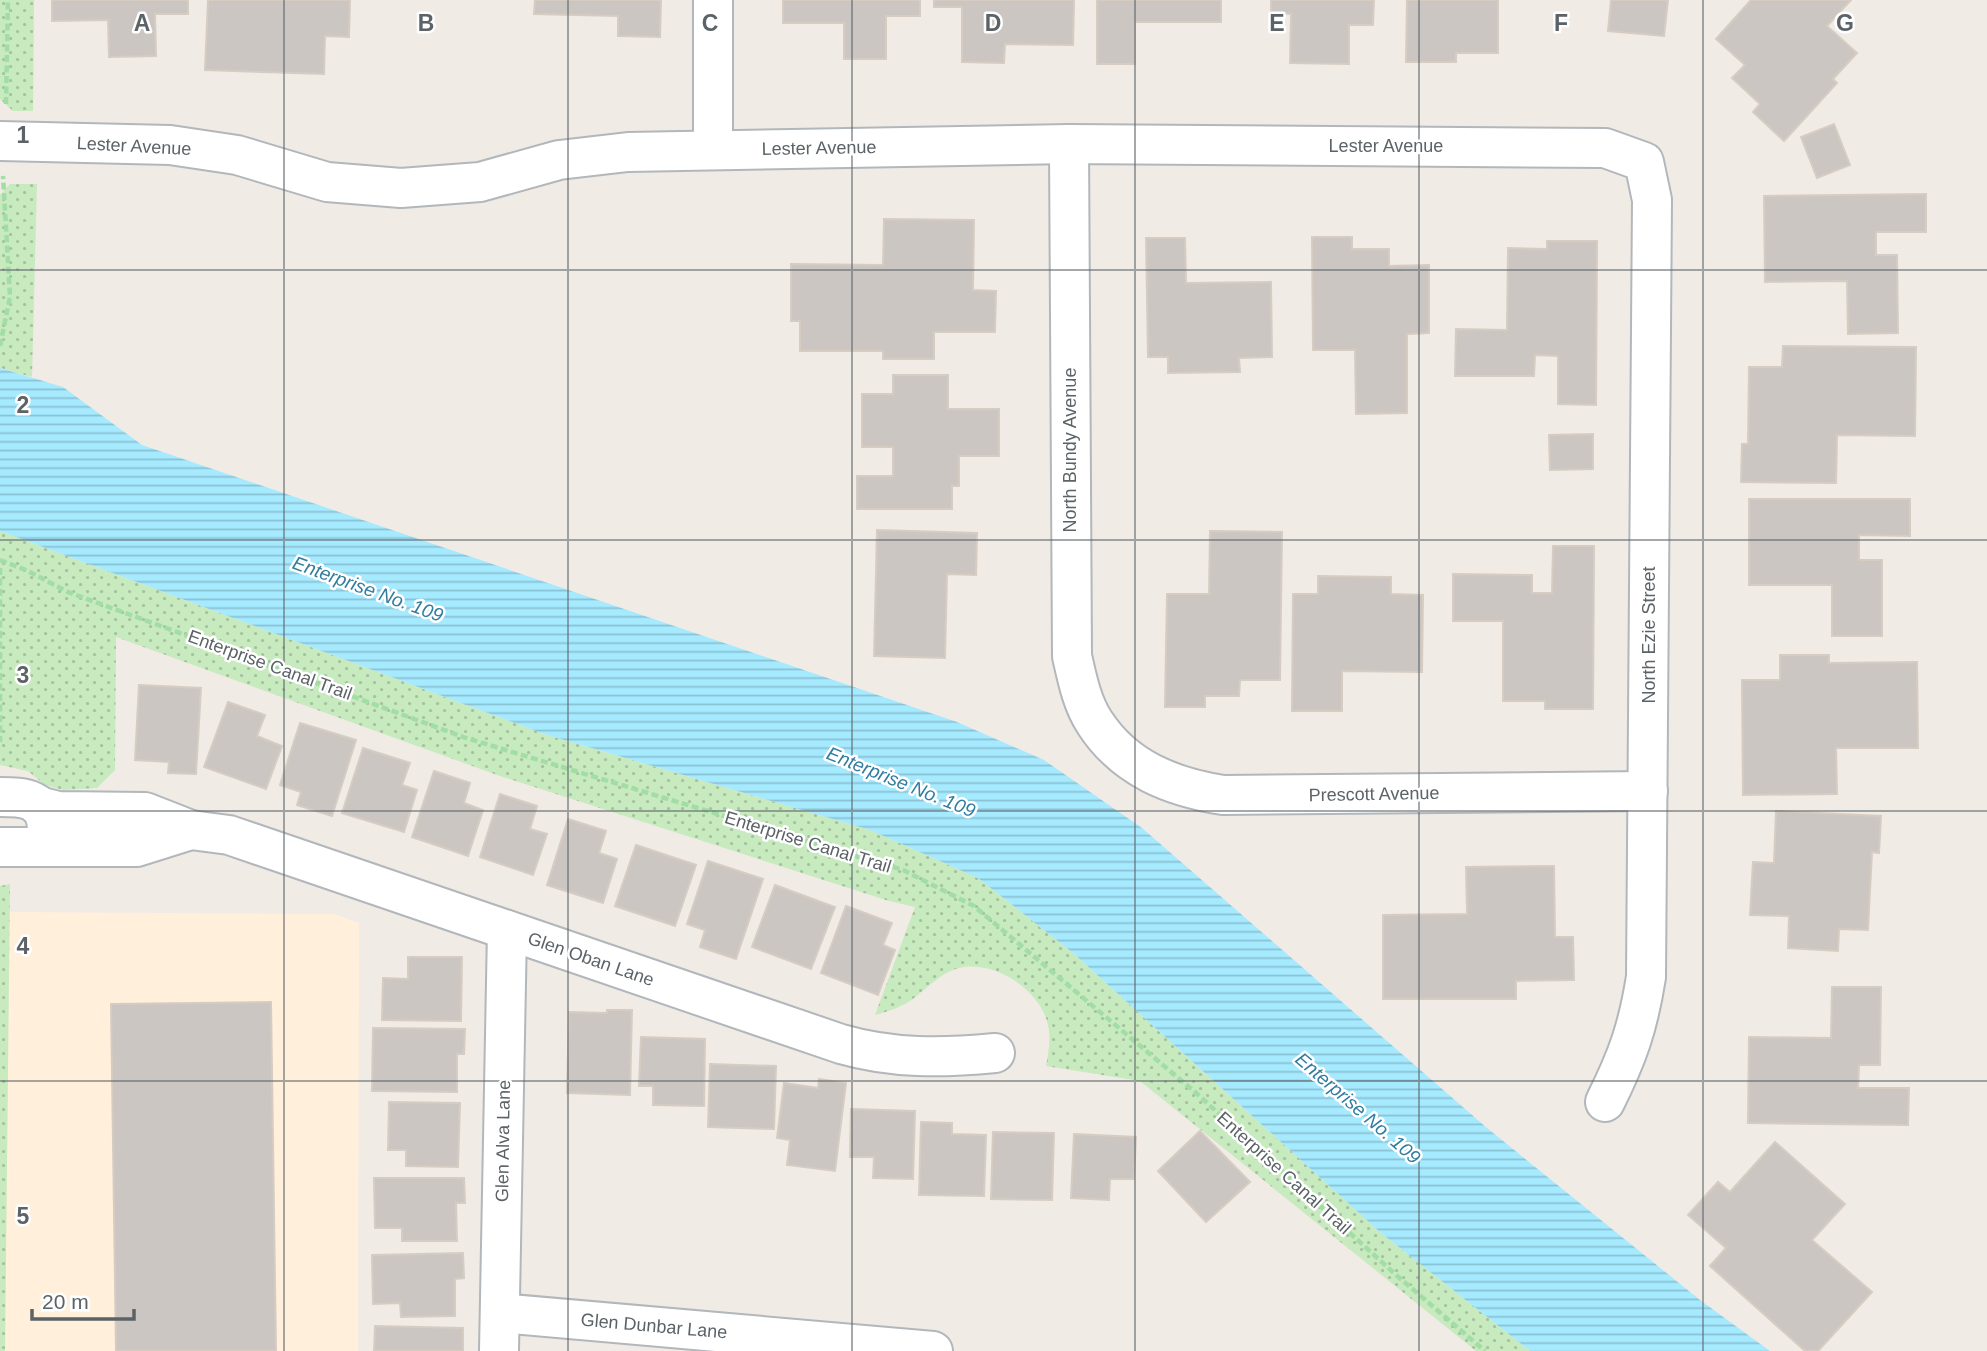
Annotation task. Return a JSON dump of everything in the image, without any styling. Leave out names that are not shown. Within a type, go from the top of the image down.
[{"type":"street","points":[[713,0],[713,150]]},
{"type":"street","name":"Lester Avenue","points":[[0,141],[170,145],[237,155],[327,182],[401,188],[480,182],[559,159],[628,152],[713,150],[1069,144],[1605,148],[1644,162]]},
{"type":"street","name":"North Bundy Avenue","points":[[1069,144],[1072,656],[1080,689],[1093,722],[1113,747]]},
{"type":"street","name":"North Ezie Street","points":[[1605,1102],[1623,1065],[1639,1021],[1646,977],[1652,200],[1644,162]]},
{"type":"street","name":"Prescott Avenue","points":[[1113,747],[1135,765],[1161,780],[1223,796],[1648,791]]},
{"type":"street","points":[[0,797],[22,797],[38,806],[58,811],[145,812],[191,830]]},
{"type":"street","points":[[0,869],[29,866],[44,847],[47,824],[38,806]]},
{"type":"street","points":[[0,847],[137,847],[191,830]]},
{"type":"street","name":"Glen Oban Lane","points":[[191,830],[229,835],[872,1053],[909,1057],[995,1053]]},
{"type":"street","name":"Glen Alva Lane","points":[[499,1351],[506,930]]},
{"type":"street","name":"Glen Dunbar Lane","points":[[500,1313],[933,1351]]},
{"type":"path","name":"Enterprise Canal Trail","points":[[0,560],[68,592],[466,738],[902,870],[974,906],[1195,1093],[1395,1274],[1485,1351]]},
{"type":"path","points":[[0,568],[0,742]]},
{"type":"shaded area","points":[[9,912],[335,914],[359,923],[358,1351],[5,1351]]},
{"type":"green space","points":[[0,0],[34,0],[33,111],[13,111],[0,99]]},
{"type":"green space","points":[[10,184],[37,184],[32,377],[0,368],[0,195]]},
{"type":"green space","points":[[0,531],[544,734],[870,830],[978,878],[1073,953],[1381,1233],[1530,1351],[1476,1351],[1140,1081],[1046,1066],[1049,1048],[1048,1024],[1041,1007],[1024,988],[1002,973],[977,967],[956,969],[943,975],[905,1004],[875,1015],[915,907],[889,901],[500,776],[116,637],[115,770],[97,788],[63,790],[45,785],[28,771],[0,765]]},
{"type":"green space","points":[[10,884],[5,1351],[0,1351],[0,886]]},
{"type":"water","name":"Enterprise No. 109","points":[[0,368],[63,387],[142,445],[957,722],[1044,760],[1142,828],[1487,1128],[1700,1300],[1770,1351],[1530,1351],[1381,1233],[1073,953],[978,878],[870,830],[544,734],[0,531]]},
{"type":"building","points":[[52,0],[188,0],[188,14],[155,14],[156,56],[109,57],[108,20],[52,21]]},
{"type":"building","points":[[208,0],[350,0],[349,37],[325,36],[324,74],[205,70]]},
{"type":"building","points":[[535,0],[661,0],[660,37],[618,36],[618,16],[534,14]]},
{"type":"building","points":[[783,0],[920,0],[920,16],[886,16],[886,59],[844,59],[844,23],[783,23]]},
{"type":"building","points":[[934,0],[1074,0],[1073,45],[1005,44],[1004,63],[962,62],[962,7],[934,7]]},
{"type":"building","points":[[1097,0],[1221,0],[1221,22],[1135,22],[1135,64],[1097,64]]},
{"type":"building","points":[[1271,0],[1374,0],[1373,25],[1349,25],[1349,64],[1290,63],[1291,14],[1271,13]]},
{"type":"building","points":[[1407,0],[1498,0],[1498,53],[1456,53],[1456,62],[1406,62]]},
{"type":"building","points":[[1611,0],[1668,0],[1664,36],[1608,31]]},
{"type":"building","points":[[1751,0],[1851,0],[1827,26],[1857,53],[1833,79],[1837,83],[1784,141],[1753,112],[1760,104],[1732,78],[1745,65],[1716,39]]},
{"type":"building","points":[[1834,124],[1850,165],[1817,178],[1801,137]]},
{"type":"building","points":[[1926,194],[1926,232],[1876,232],[1876,255],[1897,255],[1898,333],[1848,334],[1847,281],[1765,282],[1764,196]]},
{"type":"building","points":[[884,219],[974,220],[973,290],[996,291],[995,332],[934,332],[934,359],[883,359],[883,351],[800,351],[800,321],[791,321],[791,264],[883,265]]},
{"type":"building","points":[[1312,237],[1352,237],[1352,249],[1389,249],[1389,266],[1429,265],[1429,333],[1407,334],[1407,413],[1356,414],[1355,350],[1313,350]]},
{"type":"building","points":[[1146,238],[1185,238],[1186,283],[1271,282],[1272,357],[1239,358],[1240,372],[1168,373],[1168,357],[1148,357]]},
{"type":"building","points":[[1547,241],[1597,241],[1596,405],[1558,404],[1558,356],[1535,355],[1534,376],[1455,376],[1456,329],[1507,330],[1508,248],[1547,249]]},
{"type":"building","points":[[1783,346],[1916,347],[1915,436],[1837,435],[1836,483],[1741,482],[1742,444],[1748,444],[1749,367],[1782,367]]},
{"type":"building","points":[[893,375],[948,375],[948,409],[999,409],[999,456],[959,456],[959,486],[952,486],[952,509],[857,509],[857,476],[893,476],[893,447],[862,447],[862,394],[893,394]]},
{"type":"building","points":[[1593,434],[1593,469],[1550,470],[1549,435]]},
{"type":"building","points":[[1749,499],[1910,499],[1910,536],[1859,535],[1859,560],[1882,560],[1882,636],[1832,636],[1832,585],[1749,585]]},
{"type":"building","points":[[877,530],[977,533],[976,575],[947,574],[945,658],[874,656]]},
{"type":"building","points":[[1210,531],[1282,532],[1280,680],[1240,680],[1239,696],[1205,696],[1205,707],[1165,707],[1167,594],[1209,594]]},
{"type":"building","points":[[1553,546],[1594,546],[1593,709],[1545,709],[1545,701],[1503,701],[1503,621],[1453,621],[1453,574],[1532,575],[1532,593],[1552,593]]},
{"type":"building","points":[[1318,576],[1391,577],[1391,594],[1423,595],[1422,672],[1342,671],[1342,711],[1292,711],[1293,594],[1318,594]]},
{"type":"building","points":[[1780,655],[1829,655],[1829,663],[1917,662],[1918,748],[1836,748],[1837,794],[1743,795],[1742,680],[1780,680]]},
{"type":"building","points":[[139,685],[201,688],[196,774],[168,773],[169,762],[135,760]]},
{"type":"building","points":[[228,702],[265,715],[257,736],[282,746],[266,789],[204,767]]},
{"type":"building","points":[[300,723],[356,740],[332,816],[297,805],[301,792],[280,785]]},
{"type":"building","points":[[363,748],[410,763],[402,785],[417,790],[404,832],[342,813]]},
{"type":"building","points":[[434,771],[470,783],[464,803],[483,810],[468,856],[412,837]]},
{"type":"building","points":[[500,794],[537,806],[530,829],[547,834],[533,875],[480,857]]},
{"type":"building","points":[[1776,811],[1881,816],[1879,853],[1872,852],[1868,930],[1839,929],[1838,951],[1788,948],[1789,916],[1750,915],[1753,862],[1774,863]]},
{"type":"building","points":[[568,819],[606,831],[599,853],[617,859],[603,903],[547,885]]},
{"type":"building","points":[[636,845],[696,865],[675,926],[615,906]]},
{"type":"building","points":[[708,861],[763,879],[736,959],[700,947],[705,930],[687,924]]},
{"type":"building","points":[[1554,866],[1555,937],[1573,937],[1574,980],[1516,981],[1516,999],[1383,999],[1383,915],[1467,914],[1466,867]]},
{"type":"building","points":[[775,885],[835,907],[811,969],[752,947]]},
{"type":"building","points":[[846,906],[892,923],[883,945],[895,950],[878,995],[821,973]]},
{"type":"building","points":[[408,957],[462,957],[461,1021],[382,1020],[383,978],[408,979]]},
{"type":"building","points":[[1832,987],[1881,987],[1880,1065],[1859,1065],[1858,1088],[1909,1088],[1908,1125],[1748,1123],[1749,1037],[1831,1038]]},
{"type":"building","points":[[271,1002],[276,1351],[116,1351],[111,1004]]},
{"type":"building","points":[[607,1010],[632,1010],[630,1095],[567,1093],[569,1012],[607,1013]]},
{"type":"building","points":[[373,1028],[465,1029],[464,1054],[457,1054],[457,1092],[372,1091]]},
{"type":"building","points":[[641,1037],[705,1039],[704,1106],[653,1105],[653,1086],[639,1086]]},
{"type":"building","points":[[710,1064],[776,1066],[774,1129],[708,1127]]},
{"type":"building","points":[[819,1079],[846,1083],[835,1171],[787,1165],[790,1140],[777,1138],[784,1083],[818,1088]]},
{"type":"building","points":[[389,1102],[460,1103],[458,1167],[406,1166],[406,1150],[388,1150]]},
{"type":"building","points":[[851,1109],[915,1111],[913,1179],[873,1178],[874,1157],[850,1157]]},
{"type":"building","points":[[921,1122],[952,1123],[952,1134],[986,1135],[984,1196],[919,1195]]},
{"type":"building","points":[[1200,1131],[1250,1182],[1206,1222],[1158,1171]]},
{"type":"building","points":[[993,1132],[1054,1133],[1052,1200],[991,1199]]},
{"type":"building","points":[[1074,1134],[1136,1137],[1134,1179],[1110,1179],[1109,1200],[1071,1198]]},
{"type":"building","points":[[1775,1142],[1845,1204],[1812,1240],[1872,1292],[1818,1351],[1805,1351],[1710,1266],[1726,1248],[1688,1215],[1718,1182],[1730,1192]]},
{"type":"building","points":[[374,1178],[464,1178],[465,1203],[456,1203],[457,1241],[402,1241],[402,1228],[375,1228]]},
{"type":"building","points":[[463,1253],[464,1278],[455,1279],[455,1316],[401,1317],[400,1303],[373,1304],[372,1255]]},
{"type":"building","points":[[375,1326],[463,1328],[463,1351],[374,1351]]}]
